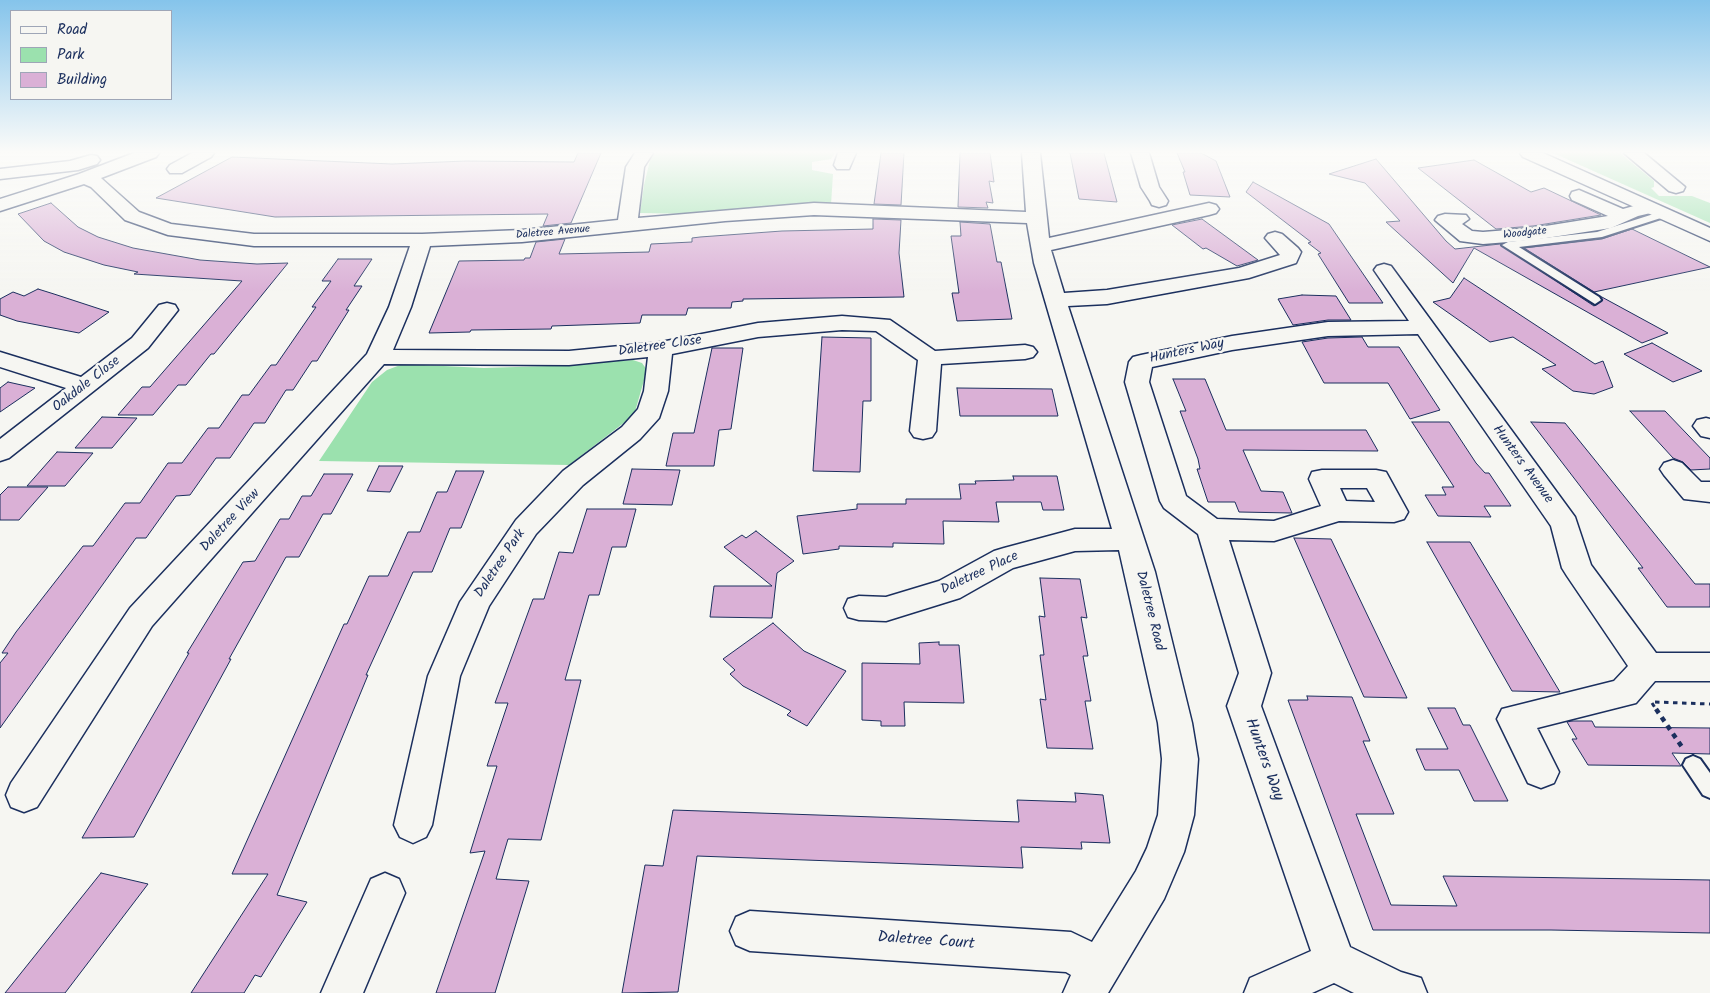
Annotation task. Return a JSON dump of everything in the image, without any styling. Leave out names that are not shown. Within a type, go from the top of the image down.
[{"type":"street","points":[[0,205],[18,199]]},
{"type":"street","name":"Daletree Avenue","points":[[112,199],[132,216],[168,229],[254,240],[422,240],[522,236],[725,215],[814,209],[1038,232],[1210,209]]},
{"type":"street","points":[[627,226],[631,199]]},
{"type":"street","name":"Daletree Road","points":[[1035,199],[1038,232],[1055,300],[1131,539],[1175,723],[1180,759],[1176,815],[1166,852],[1150,885],[1091,980]]},
{"type":"street","points":[[1586,199],[1623,216]]},
{"type":"street","points":[[1630,199],[1710,235]]},
{"type":"street","name":"Woodgate","points":[[1459,219],[1445,220],[1467,237],[1483,238],[1533,234],[1611,222],[1623,216],[1655,211]]},
{"type":"street","points":[[1055,300],[1107,297],[1242,274],[1289,259],[1291,252],[1275,238]]},
{"type":"street","name":"Daletree View","points":[[24,795],[141,617],[378,357],[400,307],[422,240]]},
{"type":"street","name":"Hunters Avenue","points":[[1384,270],[1422,327],[1565,524],[1577,568],[1647,667]]},
{"type":"street","name":"Oakdale Close","points":[[0,452],[140,343],[167,310]]},
{"type":"street","name":"Daletree Close","points":[[378,357],[569,358],[660,349],[758,330],[842,323],[882,326],[930,358]]},
{"type":"street","name":"Hunters Way","points":[[1335,961],[1244,706],[1255,673],[1211,529],[1174,501],[1137,382],[1141,362],[1232,343],[1328,329],[1422,327]]},
{"type":"street","name":"Daletree Park","points":[[413,825],[444,676],[475,602],[526,528],[573,478],[631,433],[650,412],[656,391],[660,349]]},
{"type":"street","points":[[923,431],[930,358],[1025,352]]},
{"type":"street","points":[[0,359],[85,386]]},
{"type":"street","points":[[1673,469],[1694,492],[1710,492]]},
{"type":"street","points":[[1211,529],[1274,531],[1309,522],[1337,511]]},
{"type":"street","name":"Daletree Place","points":[[859,608],[886,609],[949,590],[1004,559],[1075,540],[1131,539]]},
{"type":"street","points":[[1540,772],[1514,719],[1624,693],[1647,667],[1710,667]]},
{"type":"street","points":[[342,993],[385,893]]},
{"type":"street","name":"Daletree Court","points":[[750,930],[1070,952],[1091,980]]},
{"type":"street","points":[[1265,993],[1335,961],[1398,993],[1406,993]]},
{"type":"lane","points":[[1594,300],[1508,245],[1598,235],[1655,211]]},
{"type":"lane","points":[[1693,764],[1710,788]]},
{"type":"path","points":[[1693,764],[1652,702],[1710,704]]},
{"type":"green space","points":[[642,199],[831,199],[831,205],[692,214],[640,213]]},
{"type":"green space","points":[[1657,199],[1701,199],[1710,203],[1710,223]]},
{"type":"green space","points":[[633,360],[642,363],[647,370],[634,415],[569,465],[319,461],[372,382],[387,370],[403,364],[484,368]]},
{"type":"building","points":[[164,199],[581,199],[571,223],[543,226],[548,214],[275,217]]},
{"type":"building","points":[[875,199],[901,199],[901,205],[874,204]]},
{"type":"building","points":[[958,199],[992,199],[993,203],[986,202],[988,208],[958,207]]},
{"type":"building","points":[[1083,199],[1116,199],[1117,202]]},
{"type":"building","points":[[1256,199],[1284,199],[1329,224],[1383,303],[1349,303],[1318,254],[1321,253],[1308,243],[1311,242]]},
{"type":"building","points":[[1380,199],[1410,199],[1455,249],[1500,244],[1594,306],[1603,300],[1600,296],[1668,333],[1642,343],[1474,248],[1453,283],[1386,222],[1400,221]]},
{"type":"building","points":[[1458,199],[1568,199],[1601,215],[1533,226],[1496,229]]},
{"type":"building","points":[[51,203],[78,227],[98,237],[133,248],[200,260],[257,264],[288,263],[214,354],[211,354],[186,385],[178,385],[153,415],[118,415],[142,387],[150,387],[242,281],[134,274],[138,272],[104,265],[64,252],[44,241],[18,214]]},
{"type":"building","points":[[873,219],[901,220],[899,253],[904,297],[743,299],[743,301],[732,302],[731,308],[688,308],[686,315],[642,315],[640,323],[552,326],[551,329],[471,330],[470,332],[429,333],[459,261],[524,260],[525,258],[530,258],[536,242],[565,239],[559,254],[649,252],[651,244],[692,242],[692,238],[700,237],[782,231],[873,229]]},
{"type":"building","points":[[1202,219],[1258,260],[1237,266],[1206,248],[1203,249],[1172,225]]},
{"type":"building","points":[[960,222],[990,224],[997,262],[1001,262],[1012,319],[957,321],[952,293],[959,293],[951,236],[961,236]]},
{"type":"building","points":[[1632,229],[1710,267],[1594,292],[1524,248],[1602,239]]},
{"type":"building","points":[[338,259],[372,259],[354,286],[362,286],[317,361],[312,361],[293,390],[286,390],[265,423],[254,423],[230,458],[216,458],[190,495],[176,496],[146,538],[136,538],[0,728],[0,663],[8,653],[2,653],[16,632],[83,546],[93,546],[125,503],[140,503],[168,463],[182,463],[208,428],[219,428],[242,395],[249,395],[271,365],[276,365],[316,307],[312,307],[331,281],[322,281]]},
{"type":"building","points":[[1464,278],[1595,364],[1603,361],[1613,387],[1594,394],[1573,391],[1542,369],[1556,365],[1513,337],[1490,342],[1433,302],[1450,298]]},
{"type":"building","points":[[38,289],[109,312],[79,333],[17,321],[0,315],[0,299],[13,292],[24,296]]},
{"type":"building","points":[[1302,295],[1336,296],[1351,320],[1328,320],[1293,325],[1278,299]]},
{"type":"building","points":[[822,337],[871,338],[871,401],[863,401],[860,472],[813,471]]},
{"type":"building","points":[[1362,337],[1368,347],[1399,347],[1440,410],[1410,419],[1388,383],[1324,383],[1302,342],[1328,338]]},
{"type":"building","points":[[1652,343],[1702,371],[1673,382],[1624,354]]},
{"type":"building","points":[[712,348],[743,348],[731,429],[719,430],[714,466],[666,466],[673,433],[694,433]]},
{"type":"building","points":[[1173,379],[1205,379],[1226,430],[1366,430],[1378,451],[1243,450],[1261,491],[1283,492],[1292,513],[1239,512],[1235,502],[1208,502],[1197,469],[1200,469],[1198,459],[1180,411],[1186,411]]},
{"type":"building","points":[[8,382],[35,388],[0,412],[0,388]]},
{"type":"building","points":[[957,388],[1052,389],[1058,416],[960,416]]},
{"type":"building","points":[[1630,411],[1665,411],[1710,458],[1710,469],[1691,470],[1683,462],[1673,458]]},
{"type":"building","points":[[102,417],[137,418],[112,448],[75,448]]},
{"type":"building","points":[[1412,422],[1449,422],[1476,463],[1485,473],[1489,473],[1511,506],[1484,506],[1491,517],[1438,516],[1425,495],[1446,495],[1442,487],[1454,487]]},
{"type":"building","points":[[1531,422],[1565,423],[1695,584],[1710,584],[1710,607],[1667,607],[1638,568],[1643,568]]},
{"type":"building","points":[[57,452],[93,453],[65,486],[27,486]]},
{"type":"building","points":[[379,466],[403,466],[390,492],[367,491]]},
{"type":"building","points":[[632,469],[680,470],[672,505],[623,504]]},
{"type":"building","points":[[456,471],[484,471],[461,528],[450,528],[432,572],[413,572],[366,675],[368,675],[277,895],[307,902],[261,977],[255,975],[244,993],[191,993],[268,874],[232,874],[344,624],[347,624],[369,576],[388,576],[408,532],[420,532],[437,492],[447,492]]},
{"type":"building","points":[[324,474],[353,474],[331,514],[323,514],[299,557],[286,557],[134,837],[82,838],[189,653],[187,653],[243,562],[255,561],[280,519],[289,519],[302,496],[311,496]]},
{"type":"building","points":[[1013,476],[1057,476],[1064,510],[1043,510],[1041,502],[996,502],[999,522],[943,521],[944,544],[893,543],[893,547],[839,546],[839,549],[803,554],[797,516],[857,509],[857,504],[906,504],[906,499],[961,499],[959,484],[976,484],[975,481],[1014,480]]},
{"type":"building","points":[[8,487],[48,487],[19,520],[0,520],[0,495]]},
{"type":"building","points":[[587,509],[636,509],[626,547],[612,547],[599,595],[589,595],[565,680],[581,680],[541,840],[508,839],[496,879],[529,881],[495,993],[436,993],[485,851],[470,853],[497,766],[487,766],[508,703],[495,703],[533,599],[544,599],[559,552],[573,553]]},
{"type":"building","points":[[756,531],[794,561],[777,573],[772,618],[710,617],[714,586],[772,586],[724,547],[742,535],[746,538]]},
{"type":"building","points":[[1294,538],[1331,539],[1407,698],[1364,697]]},
{"type":"building","points":[[1427,542],[1470,542],[1560,692],[1512,691]]},
{"type":"building","points":[[1040,578],[1080,579],[1087,618],[1081,617],[1088,656],[1083,656],[1091,701],[1085,701],[1093,749],[1047,748],[1040,699],[1046,700],[1040,655],[1044,655],[1039,616],[1045,617]]},
{"type":"building","points":[[773,623],[804,651],[846,671],[807,726],[787,715],[791,711],[743,686],[730,674],[735,670],[723,659]]},
{"type":"building","points":[[939,642],[939,645],[959,645],[964,703],[904,702],[905,726],[881,726],[881,721],[862,720],[862,663],[920,664],[919,643]]},
{"type":"building","points":[[1307,696],[1352,697],[1370,741],[1363,741],[1394,814],[1356,814],[1391,905],[1457,906],[1443,876],[1710,880],[1710,933],[1551,930],[1373,930],[1288,700],[1308,700]]},
{"type":"building","points":[[1428,708],[1455,708],[1463,725],[1470,725],[1508,801],[1474,801],[1459,770],[1425,770],[1416,749],[1448,749]]},
{"type":"building","points":[[1592,721],[1595,727],[1710,728],[1710,754],[1672,753],[1681,766],[1588,765],[1572,739],[1577,739],[1567,722]]},
{"type":"building","points":[[1075,793],[1103,795],[1110,843],[1081,842],[1082,849],[1021,847],[1023,868],[697,856],[678,992],[622,993],[645,865],[663,866],[673,810],[1019,822],[1017,800],[1076,802]]},
{"type":"building","points":[[101,873],[148,884],[65,993],[5,993]]}]
